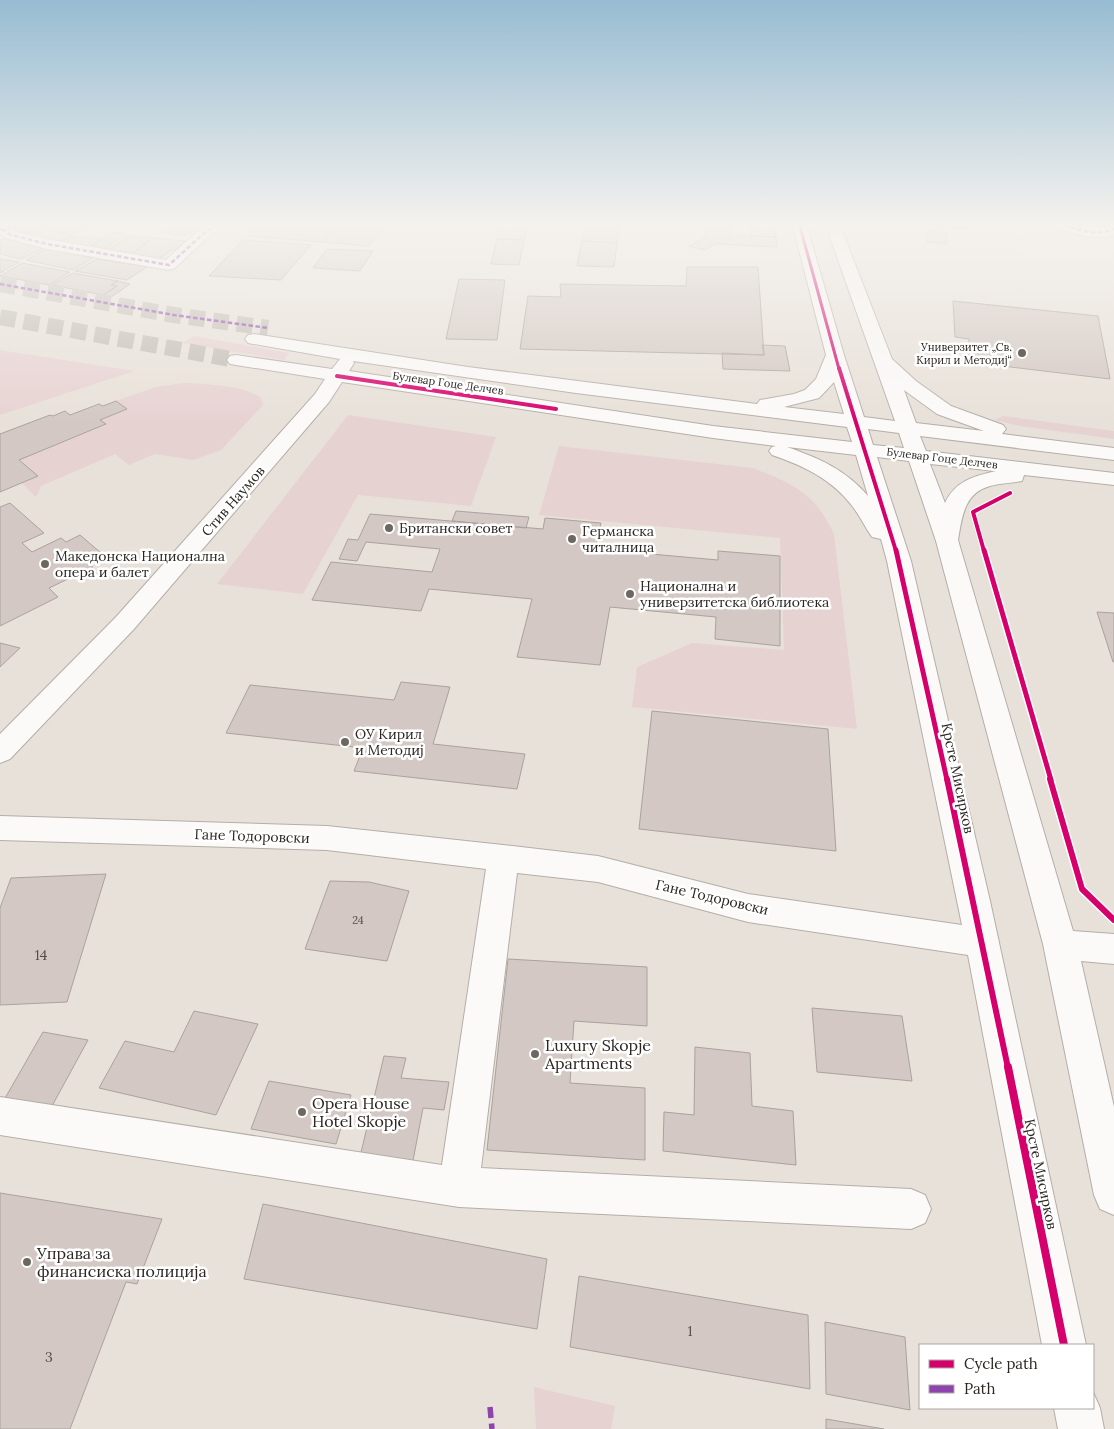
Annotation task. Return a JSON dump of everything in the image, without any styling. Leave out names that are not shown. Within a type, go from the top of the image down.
[{"type":"street","name":"Крсте Мисирков","points":[[817,290],[835,355],[899,561],[982,942],[1064,1344]]},
{"type":"street","points":[[858,290],[884,358],[946,541],[1060,944],[1114,1195]]},
{"type":"street","name":"Булевар Гоце Делчев","points":[[254,339],[349,356],[714,406],[1114,454]]},
{"type":"street","points":[[714,406],[742,407],[809,397],[820,388],[827,378],[835,355]]},
{"type":"street","name":"Стив Наумов","points":[[0,752],[125,624],[322,398],[349,356]]},
{"type":"street","points":[[884,358],[896,374],[944,410],[1025,439],[1075,449]]},
{"type":"street","name":"Булевар Гоце Делчев","points":[[236,360],[713,432],[1114,479]]},
{"type":"street","points":[[713,432],[767,447],[823,466],[847,485],[861,502],[899,561]]},
{"type":"street","points":[[946,541],[948,522],[954,503],[973,483],[1000,477],[1070,473]]},
{"type":"street","name":"Гане Тодоровски","points":[[0,828],[327,838],[598,869],[748,908],[982,942]]},
{"type":"street","points":[[459,1187],[503,858]]},
{"type":"street","points":[[1060,944],[1114,949]]},
{"type":"street","points":[[0,1116],[459,1187],[911,1209]]},
{"type":"street","points":[[1077,1409],[1081,1429]]},
{"type":"shaded area","points":[[194,336],[289,353],[284,360],[182,343]]},
{"type":"shaded area","points":[[0,350],[134,371],[0,415]]},
{"type":"shaded area","points":[[184,383],[224,386],[245,390],[261,398],[263,405],[221,450],[194,460],[155,454],[129,465],[115,454],[41,486],[36,497],[22,483],[38,476],[19,460],[106,425],[100,420],[127,409],[116,401],[156,387]]},
{"type":"shaded area","points":[[348,415],[496,437],[471,506],[358,495],[303,594],[217,584]]},
{"type":"shaded area","points":[[1003,416],[1114,431],[1114,439],[1020,426],[994,420]]},
{"type":"shaded area","points":[[559,446],[753,468],[780,479],[811,499],[827,520],[834,534],[857,729],[632,707],[637,667],[692,643],[784,650],[780,538],[539,515]]},
{"type":"shaded area","points":[[534,1387],[615,1406],[611,1429],[536,1429]]},
{"type":"building","points":[[76,290],[111,290],[103,295]]},
{"type":"building","points":[[111,290],[122,290],[111,297],[103,295]]},
{"type":"building","points":[[457,290],[504,290],[497,340],[446,339]]},
{"type":"building","points":[[560,290],[760,290],[764,355],[520,349],[528,296],[561,297]]},
{"type":"building","points":[[953,301],[1098,316],[1110,379],[969,362],[969,339],[955,337]]},
{"type":"building","points":[[762,345],[785,346],[790,371],[723,369],[722,353],[764,355]]},
{"type":"building","points":[[116,401],[127,409],[100,420],[106,424],[19,460],[38,476],[0,492],[0,434],[50,415],[53,416],[65,411],[70,415],[99,404],[103,406]]},
{"type":"building","name":"Македонска Национална опера и балет","points":[[10,503],[44,533],[22,543],[32,552],[61,538],[66,542],[80,535],[101,553],[85,561],[93,567],[49,588],[58,597],[0,626],[0,507]]},
{"type":"building","points":[[456,511],[529,517],[526,528],[452,521]]},
{"type":"building","name":"Национална и универзитетска библиотека","points":[[370,514],[543,529],[545,518],[601,523],[595,549],[718,560],[718,551],[780,556],[780,646],[715,639],[716,617],[610,607],[600,665],[517,657],[532,599],[429,589],[421,611],[312,600],[331,562],[432,572],[440,549],[366,542],[357,561],[339,559],[348,539],[358,540]]},
{"type":"building","points":[[1097,612],[1114,613],[1114,662],[1113,662]]},
{"type":"building","points":[[0,643],[20,648],[0,667]]},
{"type":"building","points":[[401,682],[450,687],[433,744],[525,754],[517,789],[354,771],[363,748],[226,733],[250,685],[394,700]]},
{"type":"building","points":[[652,711],[828,729],[836,851],[639,829]]},
{"type":"building","points":[[106,874],[67,1002],[0,1005],[0,908],[11,878]]},
{"type":"building","points":[[330,881],[369,882],[409,891],[387,961],[305,949]]},
{"type":"building","name":"Luxury Skopje Apartments","points":[[508,959],[647,967],[647,1026],[574,1021],[570,1083],[645,1088],[645,1160],[487,1150]]},
{"type":"building","points":[[812,1008],[902,1016],[912,1081],[817,1072]]},
{"type":"building","points":[[194,1011],[258,1024],[216,1115],[99,1088],[125,1041],[174,1052]]},
{"type":"building","points":[[43,1032],[88,1040],[46,1117],[0,1107]]},
{"type":"building","points":[[695,1047],[750,1053],[752,1106],[793,1111],[796,1165],[663,1151],[664,1112],[694,1115]]},
{"type":"building","points":[[384,1056],[406,1058],[401,1078],[449,1082],[444,1110],[423,1108],[411,1171],[358,1165]]},
{"type":"building","name":"Opera House Hotel Skopje","points":[[269,1081],[351,1095],[336,1144],[251,1129]]},
{"type":"building","points":[[0,1193],[162,1219],[137,1284],[126,1282],[70,1429],[0,1429]]},
{"type":"building","points":[[263,1204],[547,1259],[537,1329],[244,1279]]},
{"type":"building","points":[[579,1276],[808,1315],[810,1389],[570,1347]]},
{"type":"building","points":[[825,1322],[905,1337],[910,1410],[826,1394]]},
{"type":"building","points":[[826,1419],[884,1429],[826,1429]]},
{"type":"tunnel","points":[[32,290],[174,315],[268,328]]},
{"type":"tunnel","points":[[0,317],[236,360]]},
{"type":"marked path","points":[[32,290],[174,315],[268,328]]},
{"type":"marked path","points":[[490,1407],[492,1429]]},
{"type":"cycle path","points":[[817,290],[835,355],[899,561],[974,901],[1064,1344]]},
{"type":"cycle path","points":[[337,376],[556,409]]},
{"type":"cycle path","points":[[1010,493],[973,512],[1082,889],[1114,920]]},
{"type":"place","name":"Универзитет „Св. Кирил и Методиј“","points":[[1022,353]]},
{"type":"place","name":"Британски совет","points":[[389,528]]},
{"type":"place","name":"Германска читалница","points":[[572,539]]},
{"type":"place","name":"Македонска Национална опера и балет","points":[[45,564]]},
{"type":"place","name":"Национална и универзитетска библиотека","points":[[630,594]]},
{"type":"place","name":"ОУ Кирил и Методиј","points":[[345,742]]},
{"type":"place","name":"Luxury Skopje Apartments","points":[[535,1054]]},
{"type":"place","name":"Opera House Hotel Skopje","points":[[302,1112]]},
{"type":"place","name":"Управа за финансиска полиција","points":[[27,1262]]}]
